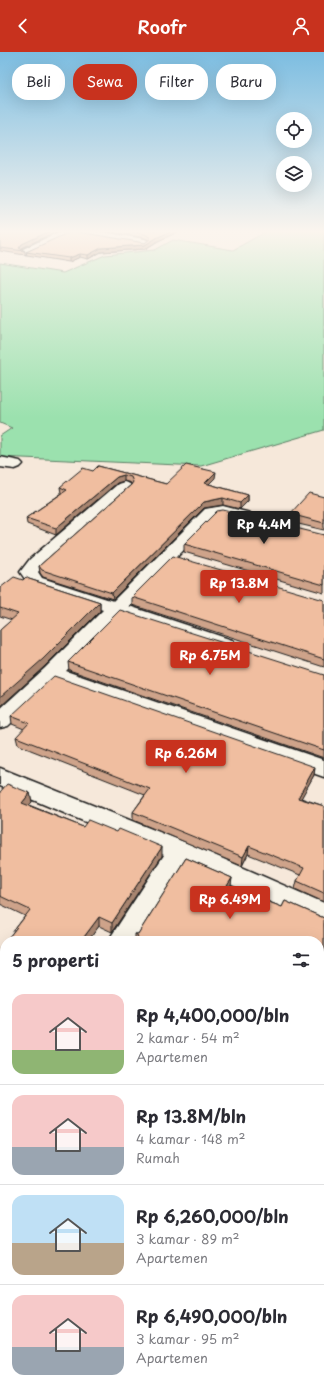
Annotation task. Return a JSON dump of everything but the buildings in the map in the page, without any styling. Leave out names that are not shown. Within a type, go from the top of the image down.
[{"type":"street","points":[[124,487],[36,563],[29,572],[36,582],[242,649]]},
{"type":"street","points":[[0,721],[52,673],[211,513],[223,511],[259,520]]},
{"type":"street","points":[[168,555],[191,562]]},
{"type":"street","points":[[52,673],[324,769]]},
{"type":"street","points":[[0,778],[180,851],[324,915]]},
{"type":"street","points":[[125,936],[180,851]]},
{"type":"green space","points":[[0,293],[324,293],[324,430],[201,466],[0,457],[0,436],[12,428],[0,423]]}]
